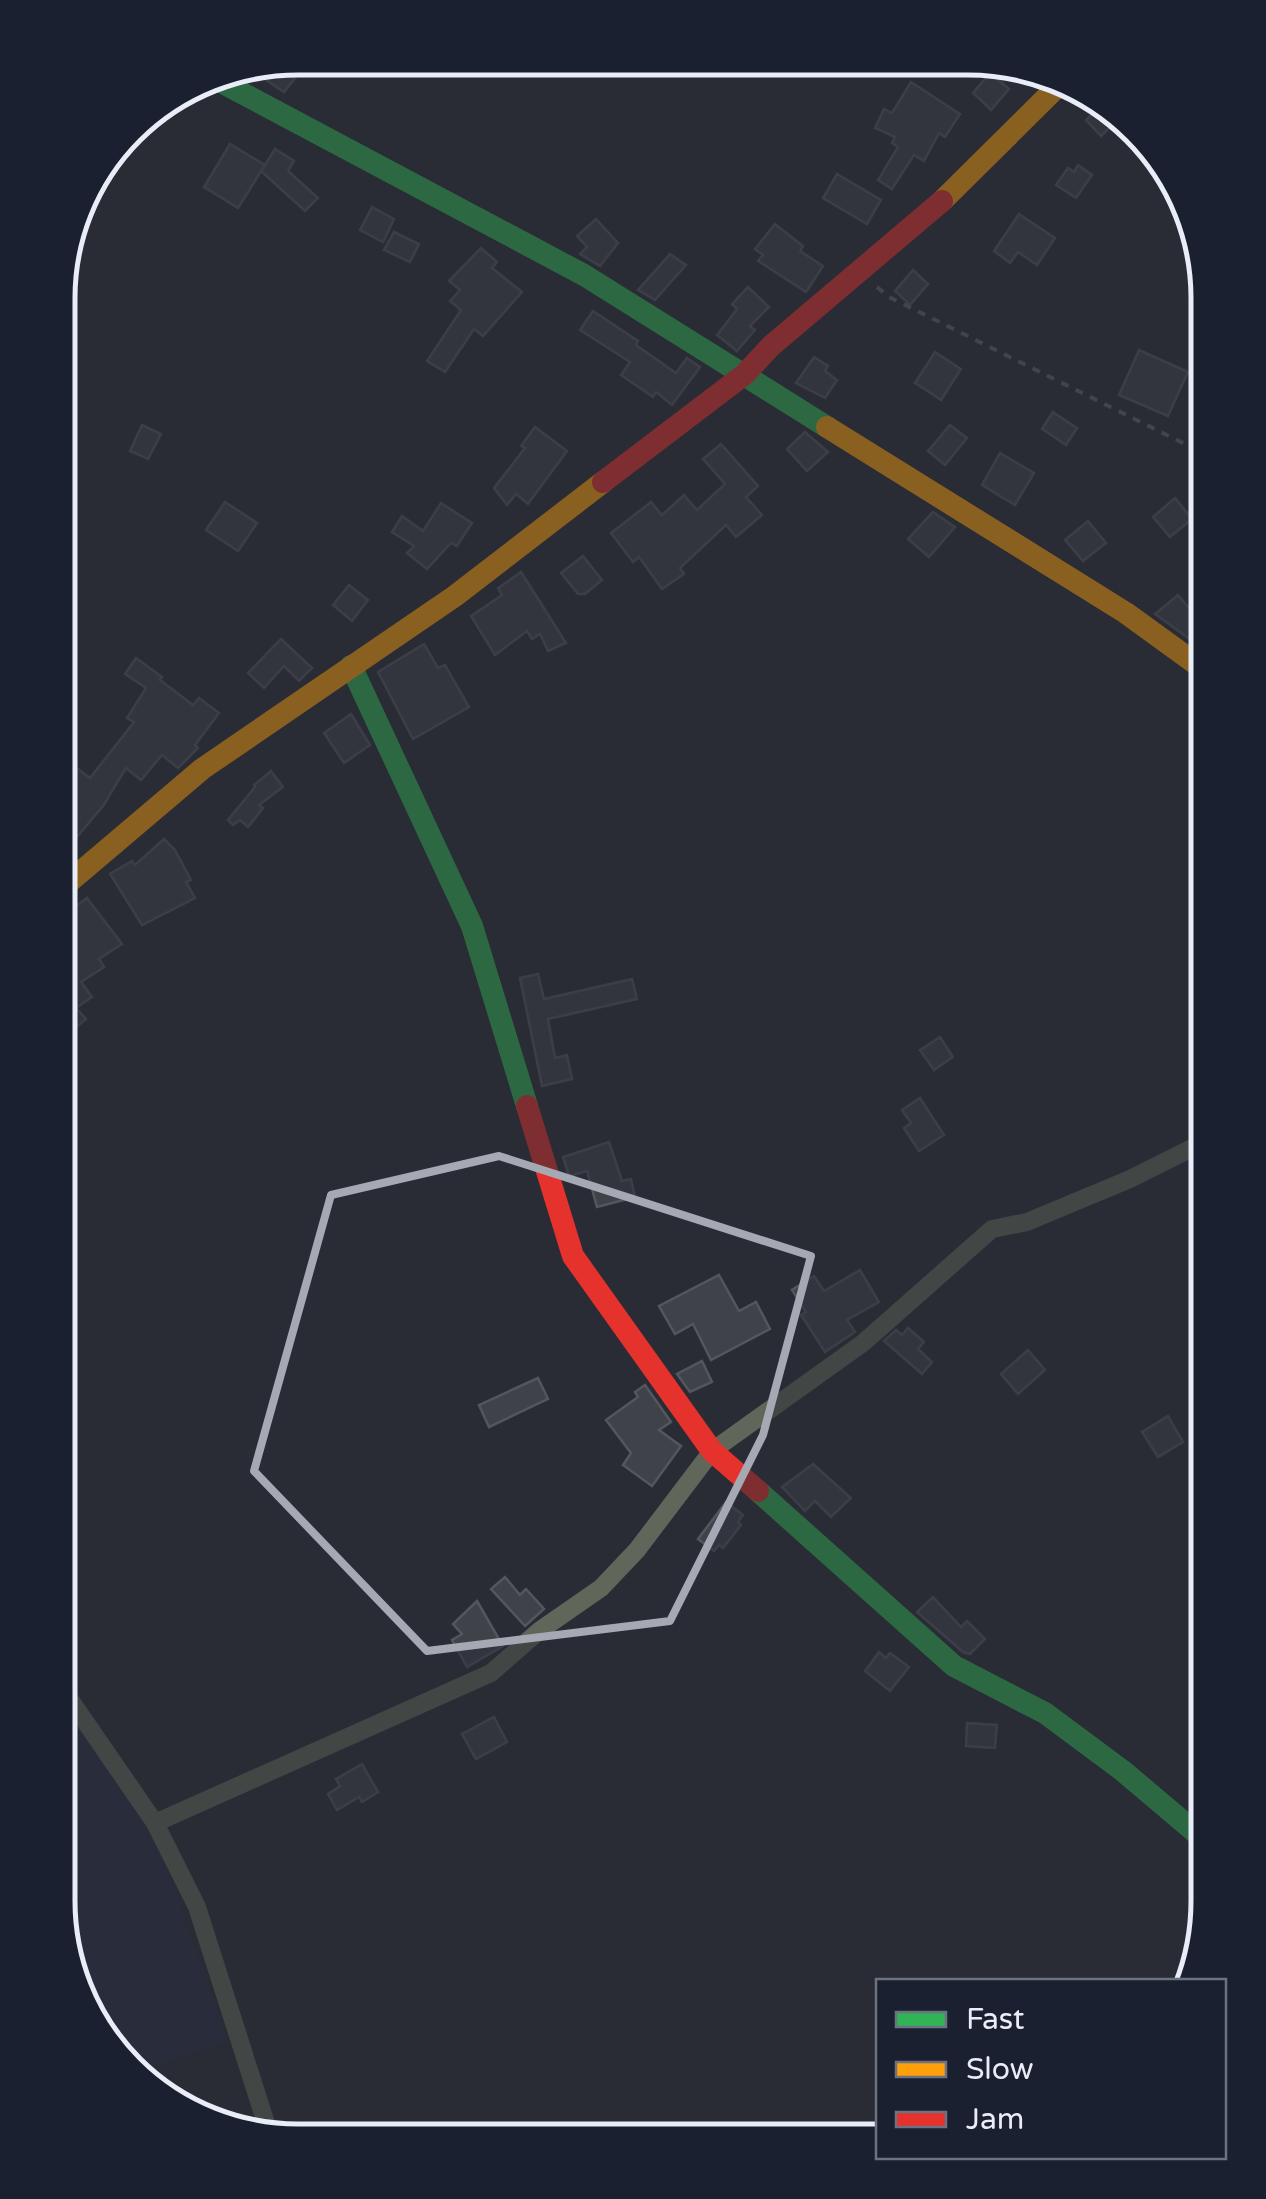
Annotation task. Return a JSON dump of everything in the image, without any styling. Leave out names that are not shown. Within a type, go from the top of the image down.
[{"type":"street","points":[[230,86],[584,276],[1126,613],[1191,660]]},
{"type":"street","points":[[75,878],[202,769],[454,596],[744,374],[771,346],[946,196],[1052,92]]},
{"type":"street","points":[[352,666],[472,926],[573,1256],[712,1451],[954,1666],[1045,1714],[1124,1770],[1191,1827]]},
{"type":"street","points":[[155,1824],[492,1672],[539,1631],[601,1588],[637,1550],[712,1451],[863,1343],[992,1229],[1028,1222],[1191,1148]]},
{"type":"street","points":[[75,1707],[155,1824],[197,1907],[265,2121]]},
{"type":"path","points":[[858,272],[889,297],[1191,447]]},
{"type":"highlighted area","points":[[499,1156],[811,1256],[763,1435],[670,1621],[427,1651],[254,1471],[331,1195]]},
{"type":"shaded area","points":[[75,1720],[157,1841],[228,2041],[150,2068],[130,2048],[98,2000],[79,1944],[75,1915]]},
{"type":"building","points":[[298,75],[284,92],[263,78]]},
{"type":"building","points":[[988,76],[1009,89],[991,110],[973,93]]},
{"type":"building","points":[[911,82],[960,114],[945,137],[939,133],[924,161],[914,155],[892,189],[878,180],[898,147],[892,143],[895,137],[875,128],[884,109],[892,113]]},
{"type":"building","points":[[1093,114],[1111,127],[1101,136],[1086,120]]},
{"type":"building","points":[[230,144],[265,165],[238,208],[204,187]]},
{"type":"building","points":[[275,149],[294,161],[288,171],[318,198],[305,211],[261,171]]},
{"type":"building","points":[[1078,165],[1092,175],[1076,198],[1056,185],[1068,168],[1074,172]]},
{"type":"building","points":[[837,174],[881,200],[867,224],[823,198]]},
{"type":"building","points":[[372,207],[394,219],[383,242],[360,230]]},
{"type":"building","points":[[1019,214],[1055,238],[1037,265],[1018,252],[1010,263],[994,251]]},
{"type":"building","points":[[596,219],[618,243],[600,266],[580,254],[587,247],[577,236]]},
{"type":"building","points":[[775,224],[803,246],[800,251],[823,266],[806,292],[758,261],[763,255],[755,249]]},
{"type":"building","points":[[394,232],[419,244],[410,262],[384,250]]},
{"type":"building","points":[[481,248],[497,262],[492,268],[522,292],[483,336],[474,329],[445,372],[427,361],[461,310],[450,301],[460,290],[449,281]]},
{"type":"building","points":[[670,254],[686,265],[655,300],[638,290]]},
{"type":"building","points":[[913,270],[928,284],[910,305],[895,291]]},
{"type":"building","points":[[748,287],[769,307],[750,326],[755,330],[737,351],[717,335],[737,309],[732,304]]},
{"type":"building","points":[[593,311],[676,373],[687,358],[700,367],[672,405],[656,392],[653,397],[621,375],[630,362],[580,330]]},
{"type":"building","points":[[1139,350],[1188,372],[1168,416],[1119,395]]},
{"type":"building","points":[[935,352],[961,369],[941,400],[915,383]]},
{"type":"building","points":[[814,357],[828,366],[825,371],[837,380],[825,398],[796,383]]},
{"type":"building","points":[[1053,412],[1077,428],[1066,445],[1042,429]]},
{"type":"building","points":[[142,425],[161,434],[148,459],[130,451]]},
{"type":"building","points":[[950,425],[967,438],[945,465],[928,451]]},
{"type":"building","points":[[535,427],[567,451],[528,504],[516,494],[507,505],[494,488],[525,448],[521,446]]},
{"type":"building","points":[[805,432],[828,452],[807,471],[787,449]]},
{"type":"building","points":[[721,444],[758,486],[746,497],[762,515],[736,537],[726,525],[680,568],[684,574],[662,589],[639,557],[633,562],[611,533],[651,502],[662,515],[684,495],[697,510],[725,484],[703,459]]},
{"type":"building","points":[[1000,453],[1034,473],[1015,505],[982,485]]},
{"type":"building","points":[[1175,498],[1191,520],[1170,537],[1153,517]]},
{"type":"building","points":[[225,502],[257,523],[238,551],[206,530]]},
{"type":"building","points":[[441,503],[472,523],[457,546],[451,543],[427,569],[407,553],[414,546],[392,532],[402,516],[423,531]]},
{"type":"building","points":[[933,512],[955,527],[929,557],[908,539]]},
{"type":"building","points":[[1088,521],[1106,543],[1083,561],[1065,540]]},
{"type":"building","points":[[583,556],[602,580],[585,594],[578,594],[561,573]]},
{"type":"building","points":[[521,572],[566,643],[548,651],[540,634],[532,639],[527,631],[495,655],[471,616],[502,595],[498,588]]},
{"type":"building","points":[[349,585],[368,600],[352,621],[333,605]]},
{"type":"building","points":[[1178,595],[1191,611],[1191,640],[1155,614]]},
{"type":"building","points":[[281,639],[312,668],[299,681],[284,666],[264,688],[248,673]]},
{"type":"building","points":[[424,644],[438,668],[445,665],[469,707],[413,739],[378,672]]},
{"type":"building","points":[[136,658],[193,705],[199,698],[219,713],[195,745],[198,748],[178,768],[162,755],[141,780],[126,768],[103,806],[76,838],[75,767],[90,778],[134,722],[127,718],[146,688],[125,674]]},
{"type":"building","points":[[351,714],[370,745],[344,763],[324,733]]},
{"type":"building","points":[[271,771],[283,787],[259,805],[263,808],[248,827],[240,820],[233,825],[228,820],[254,785]]},
{"type":"building","points":[[164,839],[175,850],[191,880],[186,882],[195,898],[142,925],[110,874],[132,861],[135,865]]},
{"type":"building","points":[[87,898],[122,944],[99,959],[104,967],[81,982],[92,997],[76,1008],[86,1019],[75,1028],[75,907]]},
{"type":"building","points":[[538,974],[544,999],[632,979],[637,999],[548,1019],[555,1058],[567,1055],[572,1079],[542,1086],[520,978]]},
{"type":"building","points":[[940,1037],[953,1057],[934,1070],[920,1050]]},
{"type":"building","points":[[920,1098],[944,1135],[919,1151],[904,1128],[911,1123],[902,1110]]},
{"type":"building","points":[[609,1142],[622,1181],[631,1179],[635,1197],[597,1207],[587,1171],[569,1176],[563,1157]]},
{"type":"building","points":[[860,1270],[879,1302],[847,1320],[855,1332],[825,1352],[801,1315],[806,1312],[792,1290],[814,1276],[824,1291]]},
{"type":"building","points":[[719,1275],[739,1311],[756,1302],[770,1329],[711,1360],[693,1324],[675,1334],[659,1306]]},
{"type":"building","points":[[908,1328],[924,1342],[918,1349],[932,1362],[922,1374],[884,1341],[896,1330],[902,1335]]},
{"type":"building","points":[[1028,1350],[1045,1370],[1018,1394],[1001,1374]]},
{"type":"building","points":[[702,1361],[712,1382],[690,1392],[677,1374]]},
{"type":"building","points":[[538,1378],[548,1399],[489,1427],[479,1405]]},
{"type":"building","points":[[645,1385],[671,1422],[659,1430],[681,1446],[652,1486],[623,1465],[631,1453],[606,1420],[638,1397],[635,1392]]},
{"type":"building","points":[[1168,1416],[1183,1442],[1158,1457],[1142,1432]]},
{"type":"building","points":[[813,1464],[851,1498],[831,1517],[815,1501],[805,1511],[782,1487]]},
{"type":"building","points":[[726,1502],[743,1515],[738,1522],[741,1525],[723,1548],[719,1545],[714,1551],[698,1539]]},
{"type":"building","points":[[505,1577],[520,1595],[526,1589],[544,1609],[525,1626],[491,1589]]},
{"type":"building","points":[[933,1597],[961,1627],[967,1621],[985,1639],[970,1654],[917,1612]]},
{"type":"building","points":[[477,1601],[503,1646],[467,1667],[452,1640],[462,1634],[453,1624]]},
{"type":"building","points":[[879,1652],[886,1658],[890,1653],[909,1667],[890,1691],[865,1671]]},
{"type":"building","points":[[494,1717],[507,1742],[476,1759],[462,1734]]},
{"type":"building","points":[[967,1723],[997,1725],[995,1748],[966,1746]]},
{"type":"building","points":[[362,1764],[378,1792],[362,1802],[359,1797],[337,1810],[328,1794],[340,1786],[336,1779]]},
{"type":"traffic: fast","points":[[229,86],[584,275],[827,427]]},
{"type":"traffic: fast","points":[[351,666],[472,926],[527,1106]]},
{"type":"traffic: fast","points":[[758,1491],[954,1666],[1045,1713],[1191,1828]]},
{"type":"traffic: slow","points":[[942,201],[1052,92]]},
{"type":"traffic: slow","points":[[827,427],[1126,613],[1191,660]]},
{"type":"traffic: slow","points":[[75,877],[202,769],[455,596],[603,482]]},
{"type":"traffic: jam","points":[[603,482],[745,374],[771,346],[942,201]]},
{"type":"traffic: jam","points":[[527,1106],[573,1256],[712,1451],[758,1491]]}]
